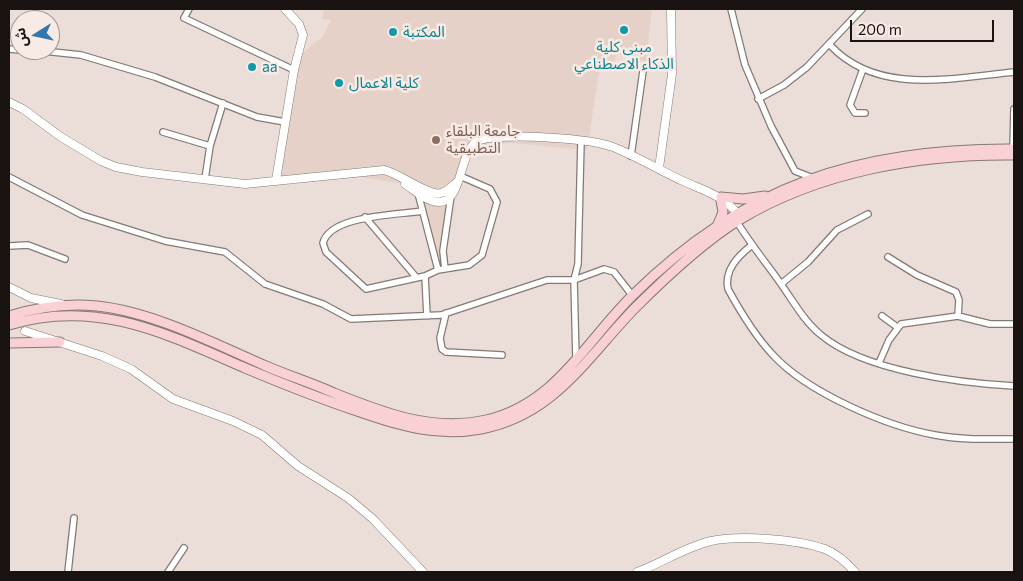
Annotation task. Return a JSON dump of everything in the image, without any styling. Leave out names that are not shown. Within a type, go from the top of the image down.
[{"type":"main road","points":[[9,316],[28,310],[63,305],[98,306],[134,314],[217,345],[272,374],[407,428],[446,432],[494,426],[525,414],[559,391],[652,290],[737,217],[777,193],[854,164],[926,153],[1014,151]]},
{"type":"main road","points":[[9,325],[31,319],[72,314],[113,318],[402,418],[421,423],[450,424],[486,420],[518,409],[546,392],[576,361],[632,296],[676,255],[716,226],[823,182],[861,171],[944,158],[1014,151]]},
{"type":"main road","points":[[716,226],[723,212],[718,197],[743,199],[777,193]]},
{"type":"main road","points":[[9,343],[60,342]]},
{"type":"street","points":[[189,9],[184,18],[294,70]]},
{"type":"street","points":[[276,180],[294,70],[303,35],[299,24],[285,9]]},
{"type":"street","points":[[659,168],[672,74],[671,9]]},
{"type":"street","points":[[731,9],[745,65],[758,99],[794,169],[800,174],[813,178]]},
{"type":"street","points":[[758,99],[790,81],[830,45],[862,9]]},
{"type":"street","points":[[830,45],[846,61],[863,69],[898,78],[940,81],[1014,72]]},
{"type":"street","points":[[60,53],[81,55],[155,77],[257,117],[285,122]]},
{"type":"street","points":[[863,69],[850,105],[855,113],[865,113]]},
{"type":"street","points":[[631,156],[640,106],[642,71]]},
{"type":"street","points":[[9,102],[22,108],[61,137],[116,167],[142,172],[245,184],[378,171],[395,173],[434,194],[443,193],[458,179]]},
{"type":"street","points":[[205,179],[210,146],[223,103]]},
{"type":"street","points":[[1014,109],[1014,151]]},
{"type":"street","points":[[163,132],[210,146]]},
{"type":"street","points":[[445,269],[443,251],[451,196],[471,147],[479,141],[509,138],[581,142],[612,147],[718,197],[737,217],[752,245],[804,318],[820,334],[847,352],[879,364],[941,376],[1014,386]]},
{"type":"street","points":[[576,361],[574,280],[578,264],[581,142]]},
{"type":"street","points":[[378,171],[400,180],[418,193],[436,202],[447,200],[451,196]]},
{"type":"street","points":[[9,177],[82,214],[165,241],[225,252],[264,284],[322,304],[345,317],[359,319],[427,316],[446,313],[547,280],[574,280],[598,270],[609,269],[620,278],[632,296]]},
{"type":"street","points":[[422,211],[352,220],[325,237],[322,243],[325,250],[366,289],[425,276],[438,270],[469,265],[482,255],[497,202],[490,189],[458,179]]},
{"type":"street","points":[[418,193],[438,270]]},
{"type":"street","points":[[781,284],[808,262],[837,230],[868,214]]},
{"type":"street","points":[[365,217],[416,277]]},
{"type":"street","points":[[9,246],[28,245],[65,259]]},
{"type":"street","points":[[752,245],[731,266],[727,278],[728,289],[773,356],[805,381],[833,398],[919,432],[963,439],[1014,439]]},
{"type":"street","points":[[888,257],[918,275],[956,292],[959,300],[958,316]]},
{"type":"street","points":[[425,276],[427,316]]},
{"type":"street","points":[[9,287],[26,296],[63,305]]},
{"type":"street","points":[[26,296],[29,303],[28,310]]},
{"type":"street","points":[[446,313],[440,345],[446,352],[502,355]]},
{"type":"street","points":[[882,316],[897,327]]},
{"type":"street","points":[[879,364],[897,327],[908,322],[958,316],[990,324],[1014,324]]},
{"type":"street","points":[[25,331],[120,363],[173,399],[234,421],[262,435],[298,466],[348,498],[373,519],[424,572]]},
{"type":"street","points":[[68,572],[74,518]]},
{"type":"street","points":[[637,572],[694,547],[710,542],[735,539],[785,541],[823,549],[840,557],[855,572]]},
{"type":"street","points":[[168,572],[184,548]]},
{"type":"shaded area","name":"جامعة البلقاء التطبيقية","points":[[325,9],[652,9],[646,62],[617,54],[610,69],[600,66],[587,150],[511,143],[479,146],[469,150],[451,205],[448,239],[442,268],[434,257],[427,230],[427,215],[423,210],[418,194],[403,184],[361,177],[279,181],[299,56],[323,36],[331,20],[321,19]]},
{"type":"place","name":"مبنى كلية الذكاء الاصطناعي","points":[[624,30]]},
{"type":"place","name":"المكتبة","points":[[393,32]]},
{"type":"place","name":"aa","points":[[252,67]]},
{"type":"place","name":"كلية الاعمال","points":[[339,83]]},
{"type":"place","name":"جامعة البلقاء التطبيقية","points":[[436,140]]}]
